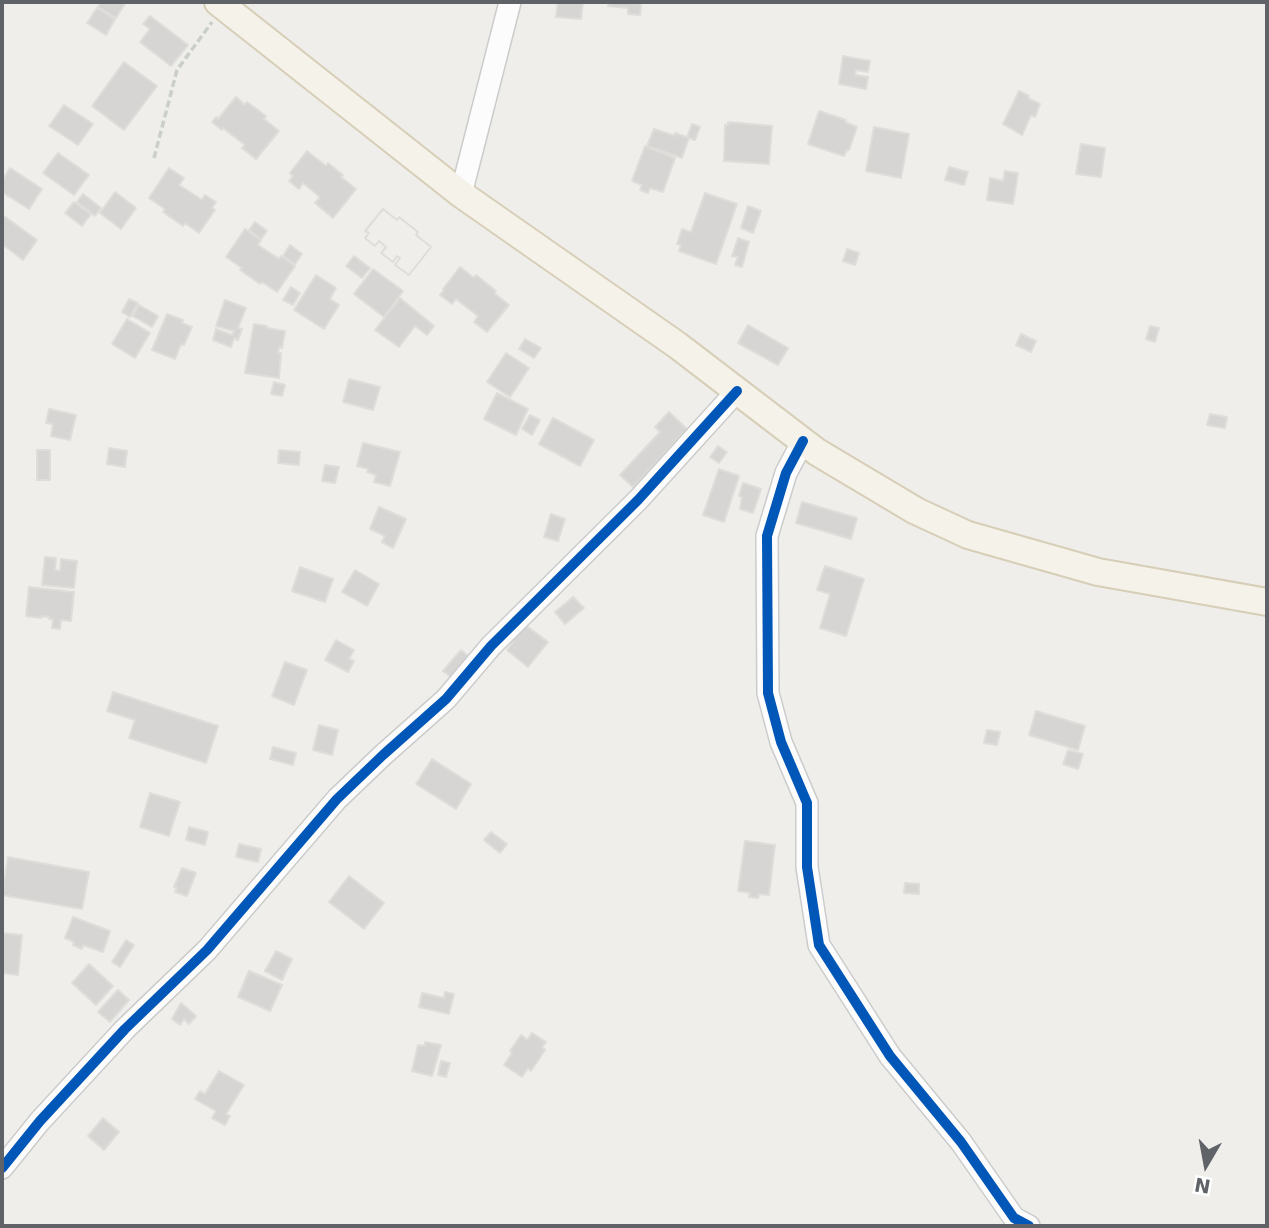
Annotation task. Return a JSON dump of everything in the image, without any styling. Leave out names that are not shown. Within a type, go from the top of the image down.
[{"type":"main road","points":[[221,4],[461,194],[677,345],[817,452],[916,511],[968,535],[1098,572],[1267,602]]},
{"type":"street","points":[[461,194],[510,2]]},
{"type":"street","points":[[2,1168],[40,1121],[125,1029],[207,950],[337,799],[446,699],[491,646],[638,500],[737,391]]},
{"type":"street","points":[[803,441],[786,473],[768,536],[768,692],[781,742],[807,803],[807,867],[819,945],[890,1056],[961,1142],[1014,1218],[1029,1226]]},
{"type":"path","points":[[153,158],[177,70],[221,4]]},
{"type":"building","points":[[101,2],[126,2],[116,18],[98,7]]},
{"type":"building","points":[[558,2],[583,2],[581,19],[556,17]]},
{"type":"building","points":[[609,2],[641,2],[640,15],[628,14],[628,8],[608,6]]},
{"type":"building","points":[[97,8],[115,19],[106,35],[87,23]]},
{"type":"building","points":[[150,16],[188,45],[171,66],[140,42],[150,29],[143,24]]},
{"type":"building","points":[[843,56],[870,61],[868,72],[856,70],[855,75],[868,77],[866,89],[839,84]]},
{"type":"building","points":[[124,62],[157,86],[124,130],[92,106]]},
{"type":"building","points":[[1019,91],[1040,104],[1035,117],[1031,115],[1022,135],[1003,124]]},
{"type":"building","points":[[236,97],[266,116],[264,119],[279,131],[256,159],[242,148],[245,145],[212,122],[216,117],[218,119]]},
{"type":"building","points":[[64,105],[93,124],[78,145],[49,126]]},
{"type":"building","points":[[819,111],[846,120],[845,122],[857,127],[849,150],[844,156],[808,144]]},
{"type":"building","points":[[728,122],[772,126],[769,164],[724,161],[725,125],[728,125]]},
{"type":"building","points":[[692,124],[700,127],[695,140],[687,137]]},
{"type":"building","points":[[874,127],[909,134],[901,178],[866,171]]},
{"type":"building","points":[[654,129],[689,138],[682,158],[647,146]]},
{"type":"building","points":[[1081,144],[1105,148],[1101,177],[1076,174]]},
{"type":"building","points":[[645,146],[675,158],[663,192],[650,188],[648,193],[640,190],[642,185],[632,181]]},
{"type":"building","points":[[307,151],[326,166],[328,163],[356,189],[333,218],[315,203],[320,197],[303,183],[299,189],[289,181],[293,176],[290,173]]},
{"type":"building","points":[[58,153],[89,175],[74,195],[43,173]]},
{"type":"building","points":[[949,167],[968,172],[964,185],[945,180]]},
{"type":"building","points":[[10,168],[42,189],[29,209],[2,192],[2,181]]},
{"type":"building","points":[[169,168],[184,178],[179,185],[202,200],[205,195],[216,202],[212,208],[215,210],[199,233],[163,212],[165,209],[149,198]]},
{"type":"building","points":[[1005,171],[1018,173],[1013,204],[987,200],[990,178],[1003,181]]},
{"type":"building","points":[[115,192],[136,208],[121,229],[100,213]]},
{"type":"building","points":[[705,193],[737,204],[716,264],[679,251],[681,245],[677,244],[682,229],[691,232]]},
{"type":"building","points":[[83,194],[101,208],[95,216],[77,202]]},
{"type":"building","points":[[74,202],[91,214],[82,226],[65,213]]},
{"type":"building","points":[[748,206],[761,211],[753,233],[741,228]]},
{"type":"building","points":[[383,209],[397,220],[399,217],[418,232],[416,235],[431,247],[409,275],[395,265],[400,258],[397,256],[393,262],[381,253],[386,247],[379,241],[375,246],[365,238],[369,233],[365,231]]},
{"type":"building","points":[[383,209],[397,220],[399,217],[418,232],[416,235],[431,247],[409,275],[395,265],[400,258],[397,256],[393,262],[381,253],[386,247],[379,241],[375,246],[365,238],[369,233],[365,231]]},
{"type":"building","points":[[4,216],[37,240],[23,260],[2,244]]},
{"type":"building","points":[[255,222],[267,231],[261,239],[249,230]]},
{"type":"building","points":[[245,229],[261,240],[258,245],[295,266],[277,292],[262,282],[260,284],[226,257]]},
{"type":"building","points":[[738,238],[749,242],[742,267],[735,265],[738,257],[732,256]]},
{"type":"building","points":[[290,245],[302,254],[295,264],[283,256]]},
{"type":"building","points":[[847,249],[859,253],[855,265],[843,261]]},
{"type":"building","points":[[354,256],[370,268],[362,278],[346,266]]},
{"type":"building","points":[[460,267],[474,278],[476,275],[509,305],[487,332],[474,322],[478,316],[456,299],[452,304],[440,295]]},
{"type":"building","points":[[373,269],[403,291],[384,317],[354,294]]},
{"type":"building","points":[[316,275],[336,288],[330,299],[339,305],[324,329],[294,310]]},
{"type":"building","points":[[291,287],[300,293],[293,305],[283,300]]},
{"type":"building","points":[[400,298],[434,326],[427,335],[415,326],[399,347],[375,330]]},
{"type":"building","points":[[129,299],[138,303],[130,317],[122,312]]},
{"type":"building","points":[[225,300],[246,308],[238,328],[242,329],[238,340],[234,338],[231,347],[213,340],[216,329],[232,335],[234,331],[216,326]]},
{"type":"building","points":[[139,305],[158,316],[152,327],[133,316]]},
{"type":"building","points":[[167,314],[192,327],[175,359],[152,350]]},
{"type":"building","points":[[127,319],[150,333],[135,358],[112,344]]},
{"type":"building","points":[[254,324],[285,331],[282,348],[279,347],[278,353],[281,353],[279,378],[245,373]]},
{"type":"building","points":[[748,325],[788,348],[778,365],[738,343]]},
{"type":"building","points":[[1150,326],[1159,328],[1155,342],[1146,339]]},
{"type":"building","points":[[1021,334],[1036,341],[1031,352],[1016,345]]},
{"type":"building","points":[[525,339],[541,348],[534,358],[519,349]]},
{"type":"building","points":[[506,353],[529,368],[510,397],[487,382]]},
{"type":"building","points":[[349,379],[380,387],[373,410],[343,402]]},
{"type":"building","points":[[274,382],[285,385],[282,396],[271,394]]},
{"type":"building","points":[[497,393],[528,409],[516,435],[484,419]]},
{"type":"building","points":[[49,409],[76,415],[70,440],[51,436],[53,424],[46,423]]},
{"type":"building","points":[[669,412],[687,429],[633,487],[620,475],[660,432],[655,427]]},
{"type":"building","points":[[1210,414],[1227,417],[1225,428],[1207,425]]},
{"type":"building","points":[[530,415],[540,420],[532,435],[522,429]]},
{"type":"building","points":[[553,418],[594,440],[580,466],[539,444]]},
{"type":"building","points":[[363,443],[400,452],[390,486],[374,482],[376,475],[357,466]]},
{"type":"building","points":[[718,446],[727,452],[719,463],[710,457]]},
{"type":"building","points":[[109,448],[127,451],[125,467],[107,464]]},
{"type":"building","points":[[37,450],[50,450],[50,480],[37,480]]},
{"type":"building","points":[[279,450],[300,452],[299,465],[278,463]]},
{"type":"building","points":[[325,465],[339,467],[335,483],[322,481]]},
{"type":"building","points":[[719,469],[739,476],[724,522],[703,515]]},
{"type":"building","points":[[743,483],[761,489],[753,513],[740,509],[742,497],[739,496]]},
{"type":"building","points":[[802,502],[857,518],[851,539],[796,523]]},
{"type":"building","points":[[379,507],[406,519],[393,548],[382,542],[385,536],[370,529]]},
{"type":"building","points":[[551,514],[565,519],[558,541],[544,537]]},
{"type":"building","points":[[45,557],[56,558],[55,570],[60,571],[61,559],[77,561],[74,588],[42,585]]},
{"type":"building","points":[[825,566],[864,579],[846,636],[820,628],[830,594],[817,590]]},
{"type":"building","points":[[300,567],[333,579],[325,602],[292,591]]},
{"type":"building","points":[[355,570],[379,584],[367,606],[342,592]]},
{"type":"building","points":[[29,587],[74,592],[71,621],[61,620],[60,629],[52,628],[53,619],[49,617],[26,616]]},
{"type":"building","points":[[573,597],[584,608],[565,624],[555,612]]},
{"type":"building","points":[[524,624],[548,642],[528,667],[507,650],[514,641],[511,640]]},
{"type":"building","points":[[336,640],[354,650],[349,659],[354,661],[348,672],[325,660]]},
{"type":"building","points":[[461,650],[472,659],[455,680],[443,671]]},
{"type":"building","points":[[285,662],[307,670],[294,705],[272,696]]},
{"type":"building","points":[[113,692],[218,726],[206,763],[129,738],[135,720],[107,711]]},
{"type":"building","points":[[1036,711],[1085,726],[1078,750],[1029,735]]},
{"type":"building","points":[[319,725],[338,730],[332,755],[313,750]]},
{"type":"building","points":[[987,730],[1000,732],[997,745],[984,743]]},
{"type":"building","points":[[273,747],[296,753],[293,765],[270,759]]},
{"type":"building","points":[[1068,750],[1083,754],[1078,769],[1063,764]]},
{"type":"building","points":[[432,759],[471,784],[456,809],[416,784]]},
{"type":"building","points":[[150,793],[180,802],[169,836],[140,827]]},
{"type":"building","points":[[189,827],[208,832],[205,845],[186,840]]},
{"type":"building","points":[[491,832],[507,844],[500,853],[484,840]]},
{"type":"building","points":[[745,841],[775,845],[769,895],[749,897],[750,893],[738,891]]},
{"type":"building","points":[[239,844],[261,849],[258,862],[236,857]]},
{"type":"building","points":[[8,857],[89,872],[82,909],[2,895]]},
{"type":"building","points":[[182,868],[196,873],[187,896],[175,892],[177,888],[174,887]]},
{"type":"building","points":[[349,876],[384,903],[364,929],[329,902]]},
{"type":"building","points":[[905,883],[919,884],[919,894],[904,893]]},
{"type":"building","points":[[73,917],[110,931],[103,952],[83,945],[82,949],[65,938]]},
{"type":"building","points":[[2,933],[22,935],[18,975],[2,973]]},
{"type":"building","points":[[126,940],[134,945],[120,967],[112,962]]},
{"type":"building","points":[[276,951],[292,959],[282,980],[265,971]]},
{"type":"building","points":[[89,964],[113,986],[96,1005],[72,983]]},
{"type":"building","points":[[249,971],[282,985],[270,1011],[238,997]]},
{"type":"building","points":[[118,990],[129,1000],[110,1022],[98,1012]]},
{"type":"building","points":[[445,992],[454,994],[449,1014],[419,1007],[422,993],[444,998]]},
{"type":"building","points":[[181,1003],[196,1016],[189,1024],[184,1019],[180,1025],[172,1019]]},
{"type":"building","points":[[532,1033],[546,1042],[542,1047],[545,1050],[531,1071],[528,1068],[522,1077],[504,1065],[521,1035],[527,1040]]},
{"type":"building","points":[[425,1042],[441,1045],[432,1076],[412,1071],[418,1045],[425,1046]]},
{"type":"building","points":[[441,1061],[450,1063],[446,1077],[438,1075]]},
{"type":"building","points":[[219,1071],[244,1085],[226,1114],[230,1116],[225,1125],[212,1118],[216,1111],[195,1099],[200,1091],[205,1094]]},
{"type":"building","points":[[103,1118],[119,1132],[104,1150],[88,1136]]},
{"type":"cycle path","points":[[2,1168],[40,1121],[125,1029],[207,950],[337,799],[446,699],[491,646],[638,500],[737,391]]},
{"type":"cycle path","points":[[803,441],[786,473],[767,536],[768,693],[781,742],[807,803],[807,867],[819,945],[890,1056],[961,1142],[1014,1218],[1029,1226]]}]
